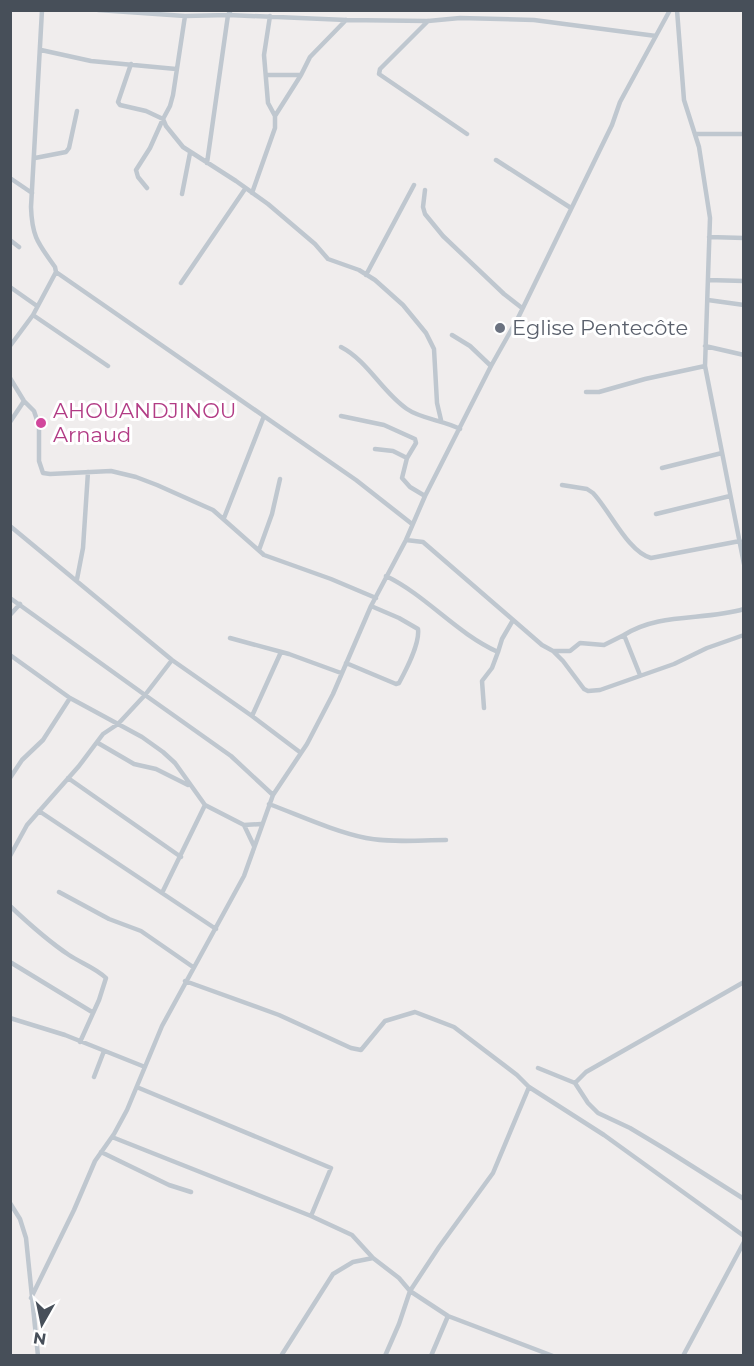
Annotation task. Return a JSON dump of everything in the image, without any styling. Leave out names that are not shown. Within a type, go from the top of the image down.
[{"type":"street","points":[[42,10],[32,227],[35,238],[56,267],[57,272],[356,480],[411,527],[420,540],[542,645],[553,651],[588,691],[600,690],[744,635]]},
{"type":"street","points":[[98,10],[185,16],[229,13],[346,20],[428,21],[459,18],[534,20],[656,36]]},
{"type":"street","points":[[459,18],[461,10]]},
{"type":"street","points":[[31,1298],[101,1152],[112,1137],[162,1026],[243,876],[273,795],[307,744],[425,496],[522,308],[612,125],[620,102],[670,10]]},
{"type":"street","points":[[677,10],[684,100],[696,134],[705,175],[710,218],[705,366],[744,564]]},
{"type":"street","points":[[207,163],[229,13]]},
{"type":"street","points":[[147,188],[138,177],[136,170],[150,148],[170,106],[185,16]]},
{"type":"street","points":[[252,193],[275,128],[275,116],[268,103],[264,55],[270,16]]},
{"type":"street","points":[[275,116],[310,57],[346,20]]},
{"type":"street","points":[[428,21],[380,69],[379,74],[467,135]]},
{"type":"street","points":[[40,50],[92,61],[177,69]]},
{"type":"street","points":[[131,64],[118,102],[120,105],[146,111],[163,119],[166,126],[190,153],[252,193],[298,228],[328,259],[359,270],[375,280],[403,305],[426,333],[435,349],[437,403],[441,420]]},
{"type":"street","points":[[266,75],[301,75]]},
{"type":"street","points":[[35,158],[66,152],[69,148],[77,111]]},
{"type":"street","points":[[696,134],[744,134]]},
{"type":"street","points":[[182,194],[190,153]]},
{"type":"street","points":[[496,160],[571,208]]},
{"type":"street","points":[[10,178],[32,193]]},
{"type":"street","points":[[366,275],[414,185]]},
{"type":"street","points":[[181,283],[245,189]]},
{"type":"street","points":[[425,189],[423,207],[425,214],[443,236],[522,308]]},
{"type":"street","points":[[710,237],[744,238]]},
{"type":"street","points":[[10,240],[19,247]]},
{"type":"street","points":[[10,346],[33,315],[57,272]]},
{"type":"street","points":[[708,280],[744,281]]},
{"type":"street","points":[[10,287],[37,306]]},
{"type":"street","points":[[708,300],[744,305]]},
{"type":"street","points":[[33,315],[108,366]]},
{"type":"street","points":[[452,335],[470,346],[491,366]]},
{"type":"street","points":[[705,346],[744,356]]},
{"type":"street","points":[[341,347],[354,356],[389,394],[408,410],[441,420],[460,429]]},
{"type":"street","points":[[586,392],[599,392],[705,366]]},
{"type":"street","points":[[10,378],[24,401],[34,411],[39,426],[40,468],[43,473],[111,471],[136,477],[199,502],[224,518],[264,555],[376,598]]},
{"type":"street","points":[[10,422],[24,401]]},
{"type":"street","points":[[224,518],[264,416]]},
{"type":"street","points":[[341,416],[375,422],[414,439],[416,443],[407,458],[402,474],[403,481],[425,496]]},
{"type":"street","points":[[375,449],[393,451],[407,458]]},
{"type":"street","points":[[662,468],[722,453]]},
{"type":"street","points":[[77,579],[83,548],[88,472]]},
{"type":"street","points":[[259,550],[272,514],[280,479]]},
{"type":"street","points":[[562,486],[587,489],[643,555],[651,558],[740,541]]},
{"type":"street","points":[[656,514],[730,496]]},
{"type":"street","points":[[10,526],[77,579],[172,660],[301,753]]},
{"type":"street","points":[[406,540],[420,540]]},
{"type":"street","points":[[386,576],[423,599],[460,630],[498,652]]},
{"type":"street","points":[[10,598],[231,756],[273,795]]},
{"type":"street","points":[[10,615],[20,604]]},
{"type":"street","points":[[346,663],[396,684],[406,671],[418,640],[418,630],[399,618],[371,606]]},
{"type":"street","points":[[553,651],[570,651],[580,643],[604,645],[637,627],[650,623],[690,616],[716,616],[744,609]]},
{"type":"street","points":[[484,708],[482,681],[492,668],[502,639],[513,620]]},
{"type":"street","points":[[624,635],[640,675]]},
{"type":"street","points":[[230,638],[281,652],[341,673]]},
{"type":"street","points":[[252,716],[281,652]]},
{"type":"street","points":[[10,655],[70,698],[142,737],[163,752],[175,763],[205,805],[244,825],[261,824]]},
{"type":"street","points":[[10,856],[27,825],[98,743],[103,734],[118,724],[145,695],[172,660]]},
{"type":"street","points":[[10,778],[22,760],[43,740],[70,698]]},
{"type":"street","points":[[98,743],[134,764],[156,770],[191,786]]},
{"type":"street","points":[[68,778],[181,857]]},
{"type":"street","points":[[269,804],[346,833],[369,838],[446,840]]},
{"type":"street","points":[[162,893],[205,805]]},
{"type":"street","points":[[39,811],[216,929]]},
{"type":"street","points":[[244,825],[254,846]]},
{"type":"street","points":[[59,892],[109,919],[141,931],[193,967]]},
{"type":"street","points":[[10,906],[52,943],[106,978],[80,1042]]},
{"type":"street","points":[[10,962],[92,1012]]},
{"type":"street","points":[[185,981],[279,1015],[351,1048],[361,1050],[385,1021],[415,1012],[454,1027],[518,1075],[530,1087],[604,1135],[744,1236]]},
{"type":"street","points":[[575,1083],[586,1072],[744,982]]},
{"type":"street","points":[[11,1019],[145,1067]]},
{"type":"street","points":[[94,1077],[104,1052]]},
{"type":"street","points":[[538,1068],[575,1083],[597,1113],[656,1143],[744,1199]]},
{"type":"street","points":[[385,1356],[410,1291],[493,1173],[530,1087]]},
{"type":"street","points":[[139,1088],[331,1168],[310,1216]]},
{"type":"street","points":[[112,1137],[352,1235],[373,1258],[399,1278],[410,1291],[448,1316],[553,1356]]},
{"type":"street","points":[[101,1152],[169,1185],[191,1192]]},
{"type":"street","points":[[10,1203],[20,1219],[26,1238],[38,1356]]},
{"type":"street","points":[[683,1356],[744,1242]]},
{"type":"street","points":[[280,1356],[333,1274],[353,1262],[373,1258]]},
{"type":"street","points":[[430,1356],[448,1316]]},
{"type":"place","name":"Eglise Pentecôte","points":[[500,328]]},
{"type":"place","name":"AHOUANDJINOU Arnaud","points":[[41,423]]}]
